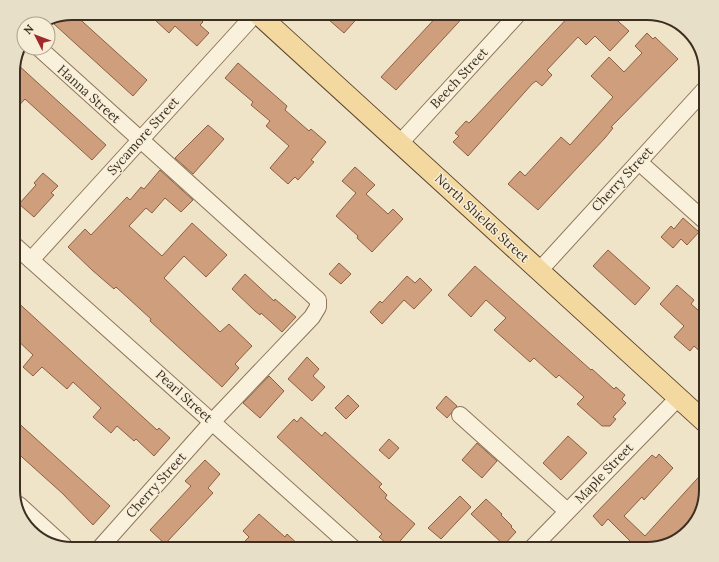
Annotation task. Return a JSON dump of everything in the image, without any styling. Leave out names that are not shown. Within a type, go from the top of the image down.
[{"type":"main road","name":"North Shields Street","points":[[265,20],[699,417]]},
{"type":"street","name":"Sycamore Street","points":[[31,260],[139,140],[250,20]]},
{"type":"street","name":"Beech Street","points":[[400,143],[513,20]]},
{"type":"street","name":"Hanna Street","points":[[48,56],[318,300],[318,308],[312,317],[213,421]]},
{"type":"street","name":"Cherry Street","points":[[539,271],[699,96]]},
{"type":"street","points":[[639,162],[699,216]]},
{"type":"street","name":"Pearl Street","points":[[20,250],[213,421],[346,542]]},
{"type":"street","name":"Maple Street","points":[[538,542],[678,398]]},
{"type":"street","points":[[460,415],[567,511]]},
{"type":"street","name":"Cherry Street","points":[[105,542],[213,421]]},
{"type":"street","points":[[24,510],[57,540]]},
{"type":"building","points":[[65,20],[81,20],[147,80],[133,96],[56,26],[56,23]]},
{"type":"building","points":[[155,20],[201,20],[203,22],[200,25],[209,33],[197,46],[175,26],[169,33]]},
{"type":"building","points":[[329,20],[356,20],[344,33]]},
{"type":"building","points":[[434,20],[461,20],[396,90],[381,77]]},
{"type":"building","points":[[565,20],[617,20],[629,31],[610,51],[595,36],[586,45],[578,37],[547,70],[552,75],[542,86],[536,81],[532,84],[468,156],[453,142],[459,136],[455,133],[466,121],[469,123]]},
{"type":"building","points":[[647,33],[653,39],[655,37],[678,59],[611,127],[613,128],[605,138],[538,210],[508,184],[520,171],[525,176],[561,137],[570,145],[613,97],[591,76],[609,57],[624,72],[642,53],[635,46]]},
{"type":"building","points":[[238,63],[287,106],[285,110],[309,131],[311,129],[326,142],[311,160],[314,162],[298,180],[295,177],[288,184],[270,168],[289,146],[266,126],[270,121],[251,105],[253,102],[225,78]]},
{"type":"building","points":[[20,67],[106,145],[92,160],[25,99],[20,104]]},
{"type":"building","points":[[208,125],[224,139],[193,174],[175,158]]},
{"type":"building","points":[[355,167],[375,185],[366,194],[388,214],[393,209],[403,219],[372,252],[357,238],[358,236],[336,216],[356,193],[342,181]]},
{"type":"building","points":[[160,170],[193,200],[181,212],[165,198],[152,213],[146,208],[129,226],[162,256],[192,223],[227,255],[206,277],[184,256],[164,278],[220,332],[229,324],[252,346],[235,364],[239,368],[222,387],[150,321],[151,319],[116,287],[114,289],[68,247],[85,229],[91,235],[127,197],[130,200],[141,187],[144,189]]},
{"type":"building","points":[[43,173],[58,186],[51,193],[54,195],[34,217],[20,205],[20,203],[36,185],[34,183]]},
{"type":"building","points":[[683,218],[699,232],[687,245],[681,239],[673,248],[661,237],[671,226],[674,229]]},
{"type":"building","points":[[608,250],[650,288],[635,305],[593,266]]},
{"type":"building","points":[[339,263],[351,274],[341,284],[329,274]]},
{"type":"building","points":[[475,266],[591,370],[592,369],[614,389],[616,387],[625,395],[622,399],[626,403],[613,417],[616,419],[610,426],[602,426],[577,404],[584,397],[559,375],[556,378],[534,358],[530,362],[494,330],[506,318],[486,300],[471,317],[448,295]]},
{"type":"building","points":[[245,274],[274,301],[275,299],[296,317],[282,332],[261,313],[260,315],[255,311],[232,289]]},
{"type":"building","points":[[407,276],[415,283],[420,278],[432,290],[414,309],[404,300],[382,324],[370,312],[380,301],[382,303]]},
{"type":"building","points":[[677,285],[694,300],[691,304],[699,311],[699,351],[694,346],[690,351],[674,337],[684,326],[660,304]]},
{"type":"building","points":[[20,304],[157,430],[159,428],[170,438],[154,456],[136,439],[134,441],[117,426],[111,433],[93,417],[101,408],[73,382],[67,389],[42,367],[33,376],[23,367],[33,355],[20,343]]},
{"type":"building","points":[[307,357],[319,369],[313,376],[325,387],[312,401],[288,379]]},
{"type":"building","points":[[269,376],[284,391],[260,418],[243,403]]},
{"type":"building","points":[[348,395],[359,406],[346,419],[335,408]]},
{"type":"building","points":[[446,396],[457,406],[447,418],[436,408]]},
{"type":"building","points":[[301,417],[322,436],[325,432],[382,484],[379,487],[387,495],[385,498],[415,524],[399,542],[385,542],[379,537],[382,534],[277,437],[294,419],[297,422]]},
{"type":"building","points":[[20,424],[110,506],[93,525],[62,493],[20,455]]},
{"type":"building","points":[[568,436],[587,453],[561,480],[543,463]]},
{"type":"building","points":[[389,439],[399,448],[389,459],[379,450]]},
{"type":"building","points":[[477,443],[497,461],[482,478],[462,460]]},
{"type":"building","points":[[659,454],[673,468],[644,500],[642,497],[624,516],[645,536],[699,477],[699,497],[694,513],[688,522],[684,527],[670,537],[654,542],[631,542],[608,519],[602,526],[593,516],[652,455],[656,458]]},
{"type":"building","points":[[205,460],[220,474],[208,488],[213,493],[167,542],[163,542],[150,530],[191,486],[185,481]]},
{"type":"building","points":[[460,496],[471,507],[441,539],[428,528]]},
{"type":"building","points":[[486,499],[502,514],[501,515],[516,532],[507,542],[501,542],[471,514]]},
{"type":"building","points":[[259,514],[285,537],[287,534],[296,542],[244,542],[249,537],[243,531]]}]
